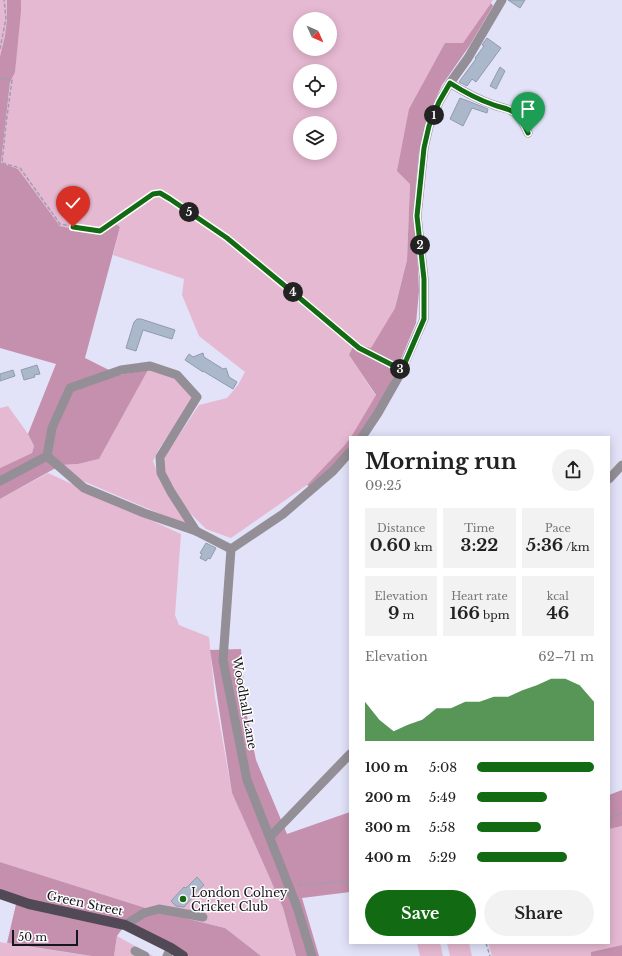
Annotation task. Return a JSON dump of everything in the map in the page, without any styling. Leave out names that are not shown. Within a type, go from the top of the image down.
[{"type":"main road","name":"Green Street","points":[[0,894],[29,904],[125,925],[169,952],[183,956]]},
{"type":"street","points":[[363,436],[378,413],[402,370],[424,319],[424,279],[417,216],[424,148],[429,126],[439,102],[450,83],[468,58],[498,2]]},
{"type":"street","points":[[450,83],[464,92],[515,113],[523,122],[528,133]]},
{"type":"street","points":[[47,456],[52,428],[70,388],[121,370],[150,366],[177,375],[197,397],[160,457],[161,473],[196,531]]},
{"type":"street","points":[[47,456],[84,488],[144,513],[196,531],[231,549],[283,514],[333,471],[349,453]]},
{"type":"street","points":[[0,481],[47,456]]},
{"type":"street","points":[[610,478],[622,465]]},
{"type":"street","name":"Woodhall Lane","points":[[231,549],[223,660],[247,780],[297,907],[312,956]]},
{"type":"street","points":[[270,838],[349,755]]},
{"type":"street","points":[[125,925],[144,913],[159,909],[203,917]]},
{"type":"street","points":[[135,951],[145,956]]},
{"type":"path","points":[[0,49],[6,18],[4,0]]},
{"type":"path","points":[[0,79],[12,80],[2,163],[20,168],[60,224],[100,231],[153,194],[160,193],[227,238],[359,348],[402,370]]},
{"type":"path","points":[[610,818],[622,813]]},
{"type":"path","points":[[288,886],[349,881]]},
{"type":"path","points":[[486,944],[490,956]]},
{"type":"shaded area","points":[[0,0],[493,0],[463,43],[445,43],[410,184],[407,260],[395,308],[371,349],[354,344],[349,355],[376,396],[352,436],[349,436],[349,440],[346,445],[307,485],[231,538],[206,529],[184,507],[164,473],[165,456],[199,405],[227,398],[238,385],[245,372],[199,336],[182,295],[184,279],[113,255],[120,227],[115,223],[98,234],[60,226],[18,169],[1,164],[10,83],[0,84]]},
{"type":"shaded area","points":[[7,0],[21,0],[21,11],[15,72],[10,82],[1,163],[18,169],[60,226],[98,234],[115,223],[120,227],[85,358],[119,375],[148,370],[99,459],[78,464],[61,465],[0,499],[0,468],[32,453],[34,446],[28,434],[56,364],[0,348],[0,57],[7,20]]},
{"type":"shaded area","points":[[491,3],[493,6],[470,45],[442,85],[427,118],[419,151],[415,192],[415,233],[419,291],[416,323],[385,394],[359,436],[352,436],[376,395],[349,355],[354,344],[371,348],[395,308],[407,260],[410,184],[397,171],[409,109],[445,43],[463,43]]},
{"type":"shaded area","points":[[148,370],[175,379],[194,399],[159,449],[153,461],[161,482],[191,527],[83,481],[61,465],[78,464],[99,459]]},
{"type":"shaded area","points":[[8,406],[28,434],[34,446],[32,453],[0,468],[0,408]]},
{"type":"shaded area","points":[[349,439],[349,448],[335,465],[310,487],[307,485]]},
{"type":"shaded area","points":[[48,473],[181,534],[175,615],[179,625],[209,637],[215,697],[232,793],[283,908],[296,956],[261,956],[225,928],[152,910],[0,862],[0,499]]},
{"type":"shaded area","points":[[241,649],[246,711],[256,760],[287,834],[349,812],[349,892],[302,898],[319,956],[296,956],[283,908],[232,793],[210,650]]},
{"type":"shaded area","points":[[622,790],[622,826],[610,829],[610,795]]},
{"type":"shaded area","points":[[622,826],[622,945],[592,952],[591,956],[492,956],[488,944],[610,944],[610,829]]},
{"type":"shaded area","points":[[0,862],[152,910],[225,928],[261,956],[189,956],[132,925],[31,901],[0,889]]},
{"type":"shaded area","points":[[17,900],[125,925],[117,936],[114,956],[92,956],[7,943]]},
{"type":"shaded area","points":[[117,936],[153,956],[114,956]]},
{"type":"shaded area","points":[[0,942],[11,944],[92,956],[0,956]]},
{"type":"shaded area","points":[[417,944],[440,944],[443,956],[420,956]]},
{"type":"shaded area","points":[[447,944],[469,944],[472,956],[450,956]]},
{"type":"shaded area","points":[[622,945],[622,956],[591,956],[591,952]]},
{"type":"building","points":[[508,0],[525,0],[520,8]]},
{"type":"building","points":[[487,38],[501,48],[476,82],[472,79],[467,86],[459,82],[476,59],[475,58],[484,46],[482,45]]},
{"type":"building","points":[[500,67],[505,71],[496,89],[490,86]]},
{"type":"building","points":[[460,98],[488,109],[487,113],[472,108],[463,126],[450,119]]},
{"type":"building","points":[[137,319],[175,330],[172,339],[143,330],[136,351],[126,348],[134,322]]},
{"type":"building","points":[[203,353],[204,357],[223,369],[226,368],[229,377],[237,382],[233,389],[185,360],[189,354],[193,357]]},
{"type":"building","points":[[37,365],[40,374],[24,380],[21,370]]},
{"type":"building","points":[[13,370],[15,376],[0,381],[0,374]]},
{"type":"building","points":[[206,543],[216,548],[210,559],[208,558],[206,561],[200,558],[202,554],[200,553]]},
{"type":"building","name":"London Colney Cricket Club","points":[[197,877],[204,885],[193,895],[194,896],[184,907],[176,906],[171,901],[184,887],[186,888]]},
{"type":"place","name":"London Colney Cricket Club","points":[[183,899]]},
{"type":"route","points":[[73,227],[100,231],[153,194],[160,193],[227,238],[359,348],[402,370],[424,319],[424,279],[417,216],[424,148],[429,126],[439,102],[450,83],[464,92],[515,113],[523,122],[528,133]]}]
